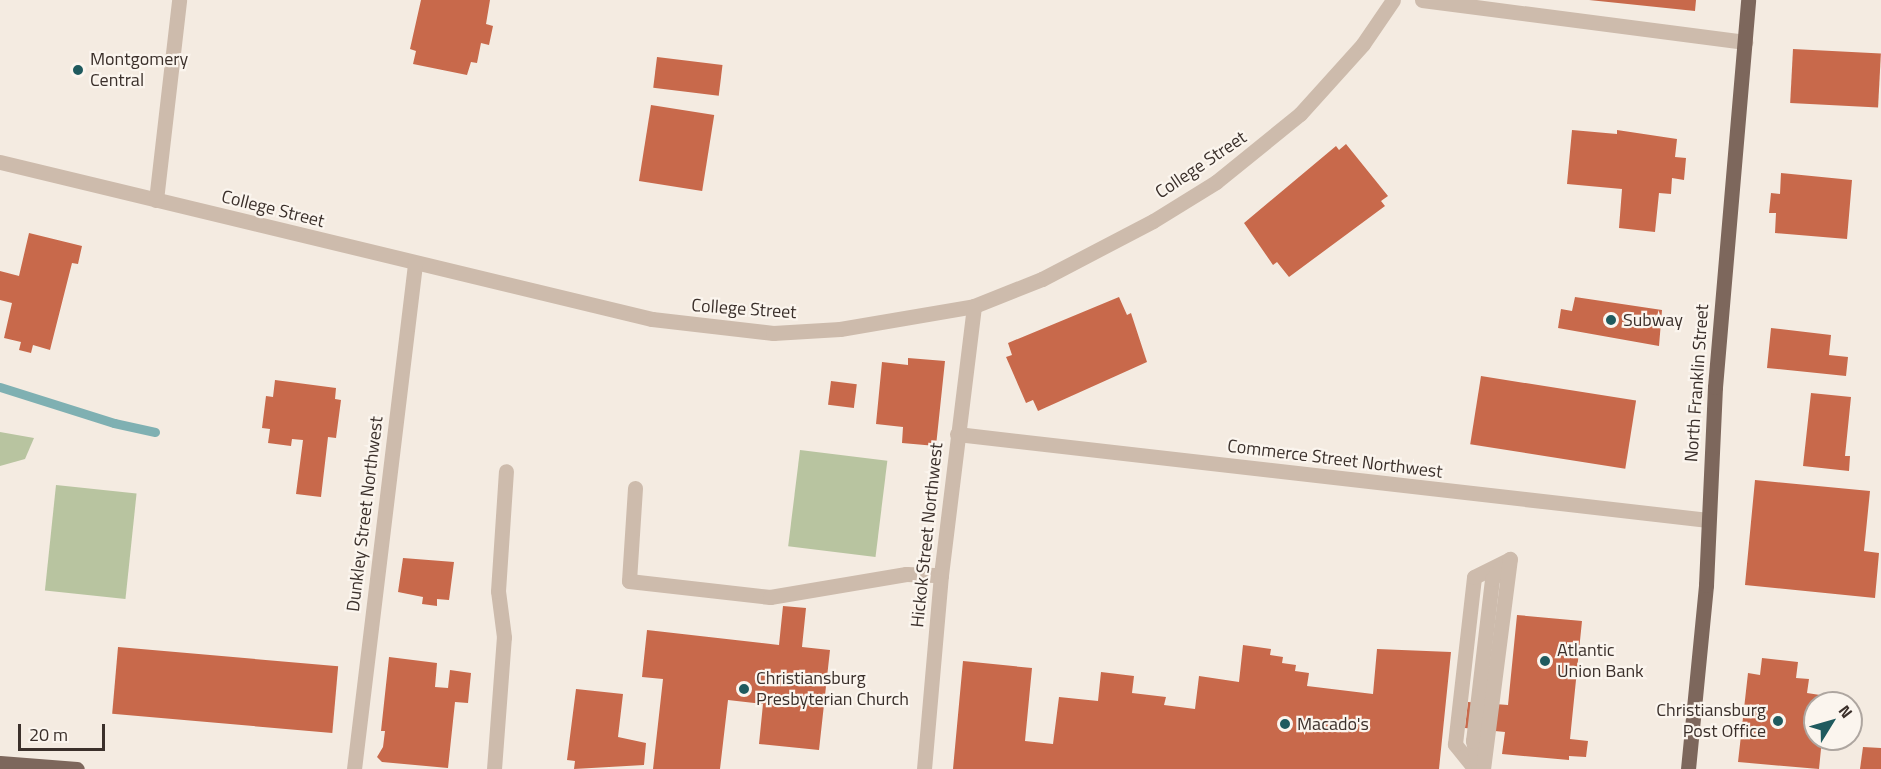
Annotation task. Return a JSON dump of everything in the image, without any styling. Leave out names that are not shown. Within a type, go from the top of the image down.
[{"type":"main road","name":"North Franklin Street","points":[[1688,769],[1706,585],[1715,387],[1748,0]]},
{"type":"main road","points":[[0,763],[77,769]]},
{"type":"street","points":[[156,200],[179,0]]},
{"type":"street","name":"College Street","points":[[0,162],[415,264],[652,319],[773,333],[840,329],[974,306],[1108,246],[1216,182],[1300,114],[1363,44],[1393,0]]},
{"type":"street","points":[[1422,0],[1745,42]]},
{"type":"street","name":"Dunkley Street Northwest","points":[[354,769],[415,264]]},
{"type":"street","name":"Hickok Street Northwest","points":[[924,769],[941,575],[974,306]]},
{"type":"street","name":"Commerce Street Northwest","points":[[957,434],[1425,489],[1708,519]]},
{"type":"street","points":[[495,769],[504,637],[498,591],[506,471]]},
{"type":"street","points":[[635,488],[629,581],[770,597],[906,573],[941,575]]},
{"type":"street","points":[[1474,769],[1455,744],[1474,577],[1510,560],[1492,579],[1473,741],[1481,769]]},
{"type":"green space","points":[[0,432],[34,438],[25,459],[0,466]]},
{"type":"green space","points":[[800,450],[887,461],[876,557],[788,546]]},
{"type":"green space","points":[[56,485],[137,493],[125,599],[45,590]]},
{"type":"building","points":[[421,0],[490,0],[486,24],[493,26],[489,45],[481,43],[477,63],[471,62],[467,75],[413,64],[416,51],[410,49]]},
{"type":"building","points":[[1589,0],[1696,0],[1695,11]]},
{"type":"building","points":[[1793,49],[1881,54],[1878,108],[1790,103]]},
{"type":"building","points":[[657,57],[723,65],[719,96],[653,88]]},
{"type":"building","points":[[651,105],[714,115],[702,191],[639,181]]},
{"type":"building","points":[[1572,130],[1617,134],[1617,130],[1677,139],[1675,157],[1686,158],[1684,180],[1672,178],[1671,194],[1659,193],[1655,232],[1619,228],[1622,189],[1567,184]]},
{"type":"building","points":[[1346,144],[1388,196],[1381,201],[1385,206],[1289,277],[1277,262],[1273,265],[1244,223],[1336,146],[1339,150]]},
{"type":"building","points":[[1781,173],[1852,180],[1847,239],[1775,233],[1776,213],[1769,213],[1771,193],[1780,194]]},
{"type":"building","points":[[29,233],[82,246],[78,264],[72,263],[50,350],[33,345],[31,353],[19,350],[21,342],[4,338],[12,303],[0,300],[0,271],[19,276]]},
{"type":"building","points":[[1119,297],[1127,315],[1131,313],[1147,362],[1038,411],[1033,400],[1026,403],[1006,357],[1012,355],[1008,343]]},
{"type":"building","name":"Subway","points":[[1575,297],[1662,310],[1659,346],[1558,328],[1561,309],[1572,311]]},
{"type":"building","points":[[1771,328],[1831,335],[1829,355],[1848,357],[1846,376],[1767,368]]},
{"type":"building","points":[[908,358],[945,361],[936,446],[902,443],[903,427],[876,424],[882,362],[908,365]]},
{"type":"building","points":[[1481,376],[1636,401],[1625,469],[1470,444]]},
{"type":"building","points":[[275,380],[336,388],[335,399],[341,400],[336,438],[328,437],[321,497],[296,494],[303,440],[292,439],[291,446],[268,443],[270,429],[262,428],[266,396],[273,397]]},
{"type":"building","points":[[831,381],[857,384],[854,408],[828,405]]},
{"type":"building","points":[[1811,393],[1851,397],[1845,456],[1850,456],[1849,471],[1803,466]]},
{"type":"building","points":[[1755,480],[1870,491],[1864,551],[1879,553],[1875,598],[1745,585]]},
{"type":"building","points":[[403,558],[454,562],[449,600],[437,599],[437,606],[422,604],[423,597],[398,592]]},
{"type":"building","name":"Christiansburg Presbyterian Church","points":[[783,606],[806,608],[802,647],[830,650],[819,750],[759,744],[763,704],[728,700],[720,769],[653,769],[663,679],[642,677],[647,630],[779,645]]},
{"type":"building","name":"Atlantic Union Bank","points":[[1517,615],[1582,621],[1570,739],[1588,741],[1586,757],[1569,756],[1569,760],[1502,754],[1505,732],[1465,728],[1468,702],[1508,705]]},
{"type":"building","points":[[1243,645],[1271,649],[1270,655],[1283,657],[1282,663],[1296,665],[1295,671],[1309,673],[1307,686],[1373,694],[1377,649],[1451,652],[1439,769],[953,769],[963,661],[1032,668],[1025,741],[1053,744],[1059,697],[1098,701],[1101,672],[1134,676],[1132,693],[1166,697],[1164,705],[1195,709],[1199,676],[1239,682]]},
{"type":"building","points":[[118,647],[338,666],[332,733],[112,714]]},
{"type":"building","points":[[389,657],[437,663],[435,687],[448,688],[450,670],[471,673],[468,703],[455,702],[448,768],[382,762],[377,757],[383,747],[385,731],[381,731]]},
{"type":"building","name":"Christiansburg Post Office","points":[[1762,658],[1798,662],[1796,678],[1809,679],[1807,691],[1803,691],[1803,751],[1821,751],[1819,769],[1738,762],[1748,673],[1760,675]]},
{"type":"building","points":[[576,689],[623,694],[618,737],[646,743],[644,765],[574,769],[575,761],[567,760]]},
{"type":"building","points":[[1863,747],[1881,748],[1881,769],[1860,769]]},
{"type":"waterway","points":[[0,387],[114,423],[155,432]]},
{"type":"place","name":"Montgomery Central","points":[[78,70]]},
{"type":"place","name":"Subway","points":[[1611,320]]},
{"type":"place","name":"Atlantic Union Bank","points":[[1545,661]]},
{"type":"place","name":"Christiansburg Presbyterian Church","points":[[744,689]]},
{"type":"place","name":"Christiansburg Post Office","points":[[1778,721]]},
{"type":"place","name":"Macado's","points":[[1285,724]]}]
